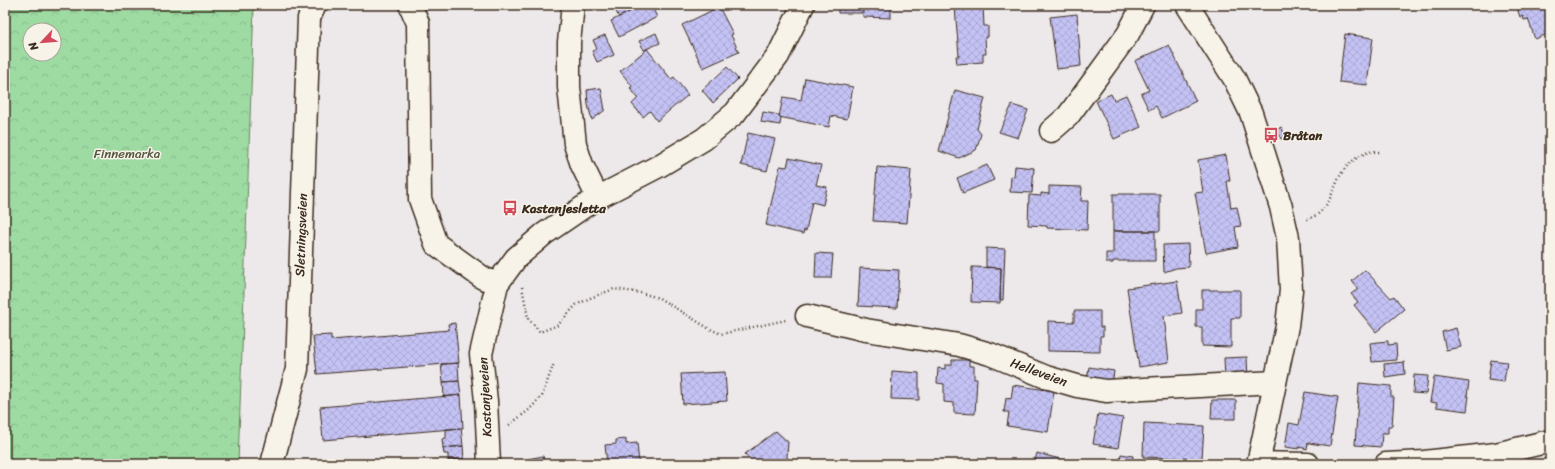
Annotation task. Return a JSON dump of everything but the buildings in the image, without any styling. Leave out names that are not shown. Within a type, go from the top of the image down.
[{"type":"street","name":"Sletningsveien","points":[[272,464],[297,369],[309,18],[314,5]]},
{"type":"street","points":[[410,5],[418,23],[420,198],[436,244],[483,278],[501,278],[516,258],[544,234],[598,198],[659,166],[704,139],[734,113],[778,56],[803,5]]},
{"type":"street","points":[[573,5],[569,42],[569,87],[575,144],[582,165],[598,198]]},
{"type":"street","points":[[1051,131],[1068,116],[1128,34],[1142,5]]},
{"type":"street","points":[[1188,5],[1234,78],[1251,113],[1281,207],[1288,238],[1291,290],[1287,326],[1258,463],[1308,464]]},
{"type":"street","name":"Kastanjeveien","points":[[489,464],[482,354],[501,278]]},
{"type":"street","name":"Helleveien","points":[[807,316],[866,330],[959,344],[990,354],[1046,377],[1077,386],[1106,391],[1130,391],[1275,382]]},
{"type":"street","points":[[1386,464],[1424,462],[1496,454],[1550,441]]},
{"type":"path","points":[[1302,220],[1313,217],[1322,211],[1332,195],[1345,168],[1369,152],[1381,152]]},
{"type":"path","points":[[501,278],[522,286],[528,318],[540,332],[558,325],[576,305],[614,289],[659,298],[708,328],[721,334],[807,316]]},
{"type":"path","points":[[488,441],[528,410],[542,396],[554,363]]},
{"type":"green space","name":"Finnemarka","points":[[5,5],[254,5],[238,464],[5,464]]},
{"type":"place","name":"Bråtan","points":[[1271,135]]},
{"type":"place","name":"Kastanjesletta","points":[[510,208]]}]
